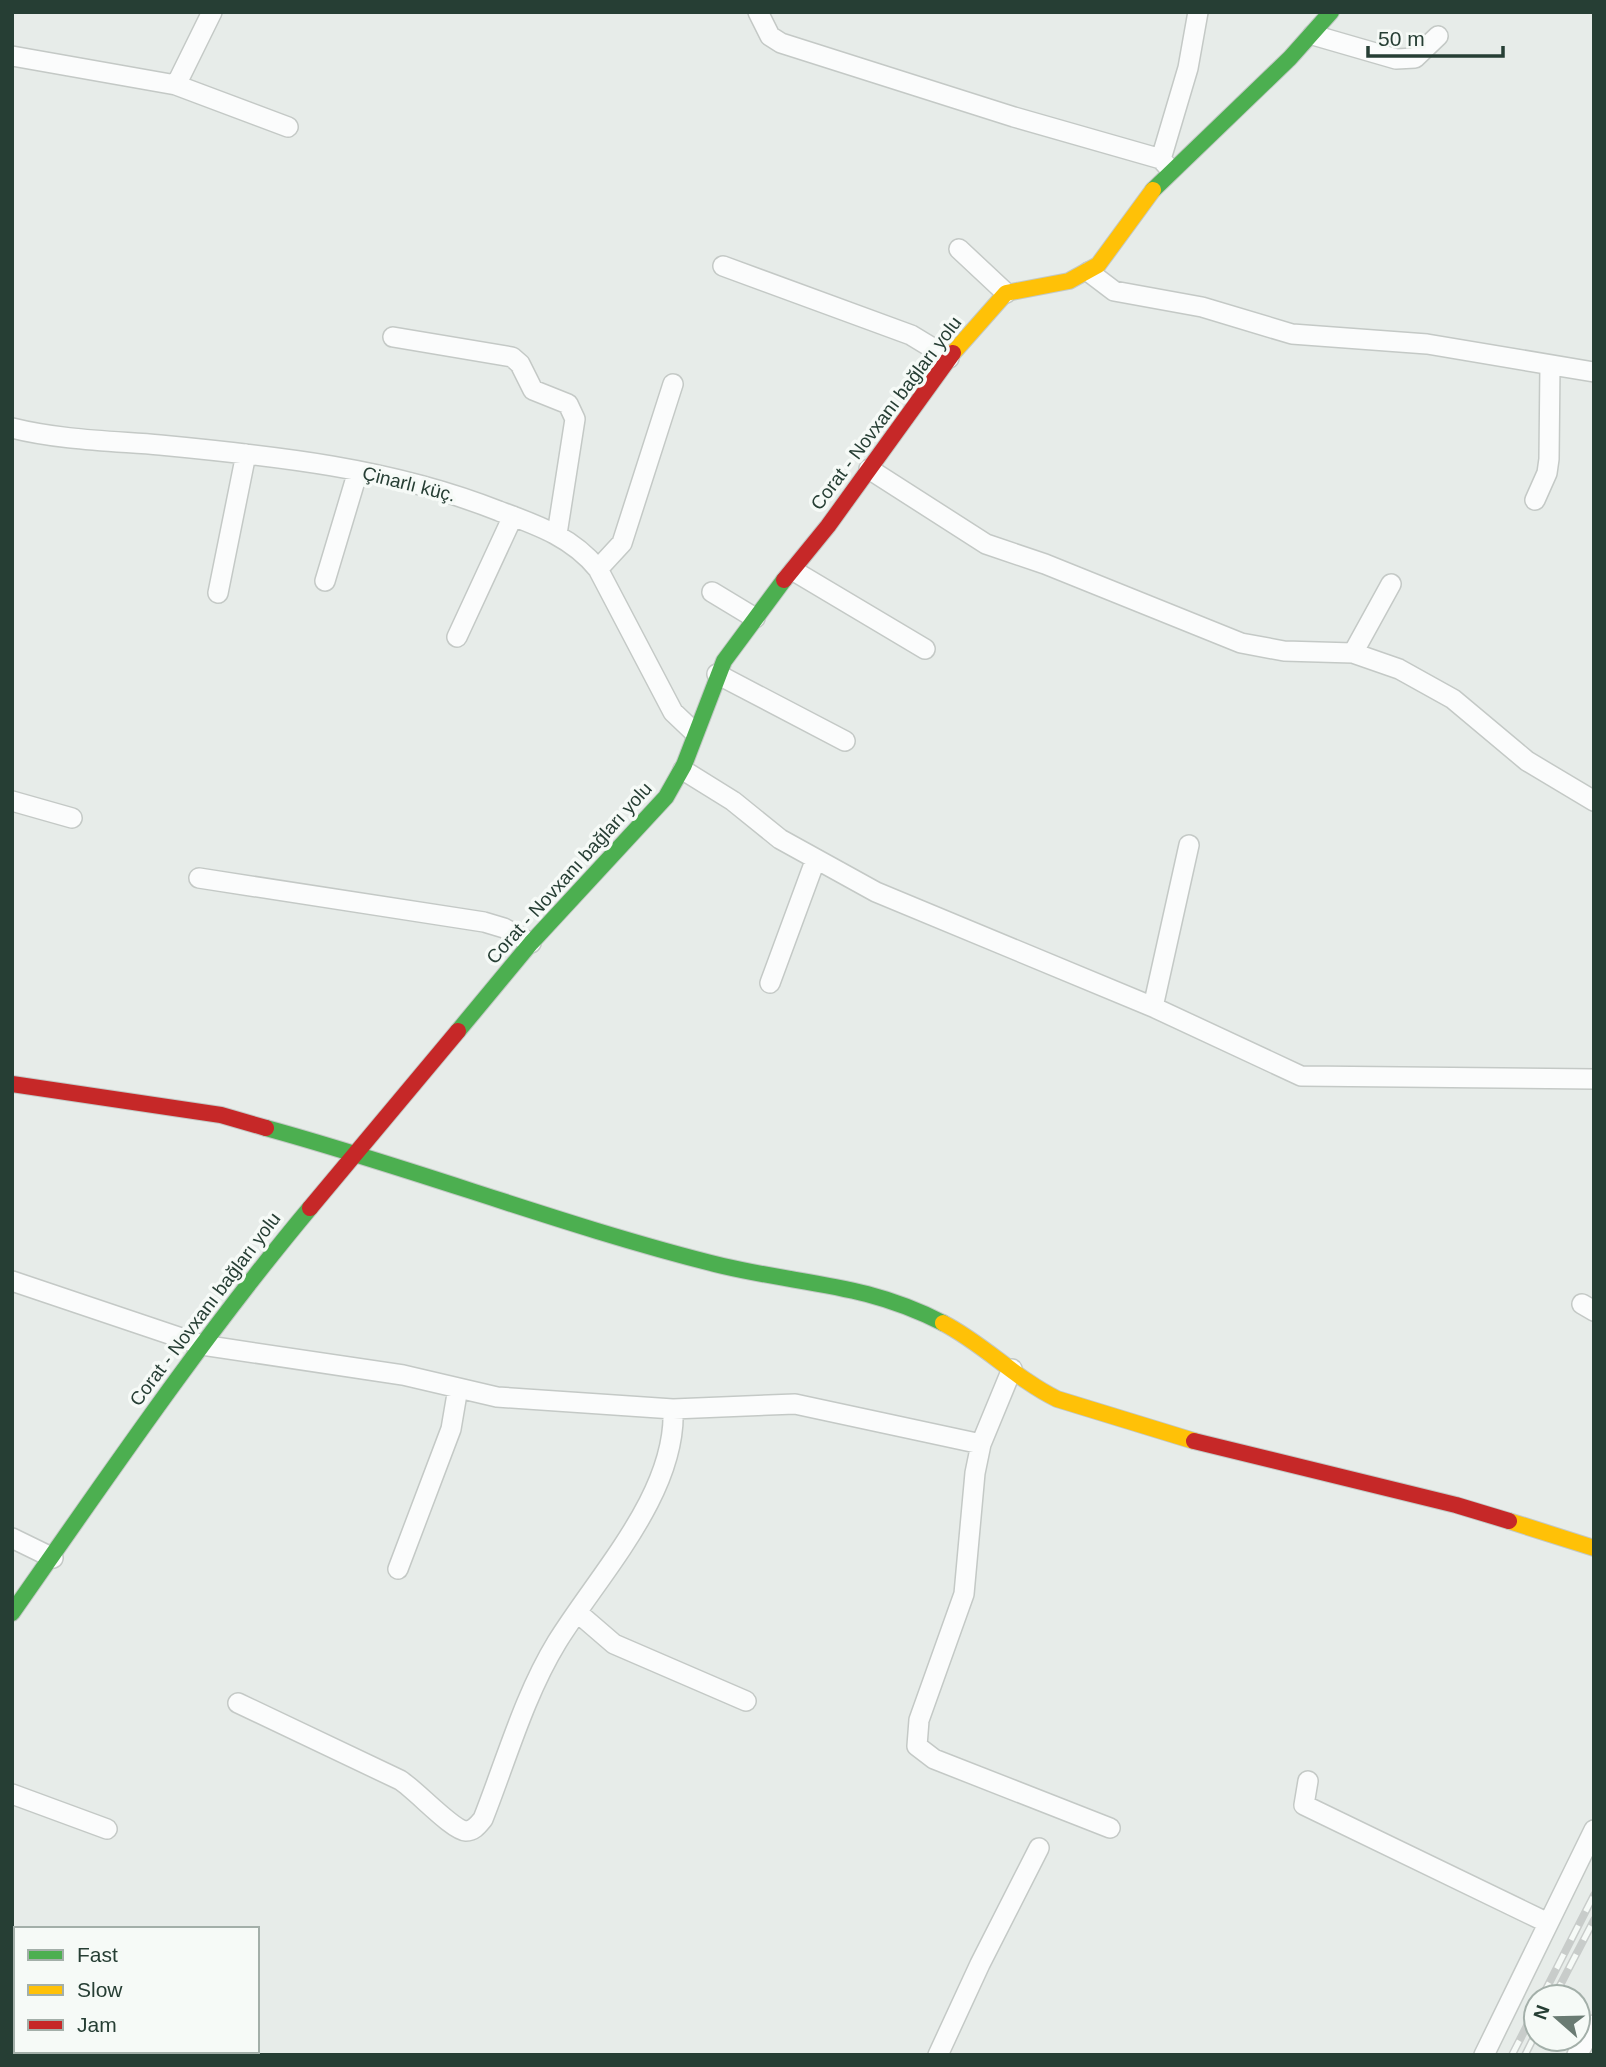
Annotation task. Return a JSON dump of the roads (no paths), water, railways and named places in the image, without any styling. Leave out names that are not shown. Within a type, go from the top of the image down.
[{"type":"street","points":[[176,85],[212,12]]},
{"type":"street","points":[[758,12],[770,36],[780,43],[1166,164]]},
{"type":"street","points":[[1166,164],[1198,12]]},
{"type":"street","points":[[959,249],[1006,293],[1016,288],[1069,281],[1089,272],[1101,262],[1166,164],[1255,94],[1313,35],[1331,12]]},
{"type":"street","points":[[1313,35],[1396,59],[1415,58],[1438,36]]},
{"type":"street","points":[[12,56],[176,85],[288,127]]},
{"type":"street","points":[[723,266],[911,335],[949,358]]},
{"type":"street","points":[[1089,272],[1114,291],[1202,307],[1292,334],[1427,344],[1594,372]]},
{"type":"street","name":"Corat - Novxanı bağları yolu","points":[[12,1613],[202,1345],[354,1152],[531,943],[666,797],[683,770],[694,732],[717,674],[755,618],[794,571],[949,358],[1006,293]]},
{"type":"street","points":[[393,337],[512,358],[520,364],[533,390],[568,404],[575,419],[557,534]]},
{"type":"street","points":[[1535,500],[1547,473],[1549,458],[1550,365]]},
{"type":"street","points":[[598,569],[622,543],[673,384]]},
{"type":"street","name":"Çinarlı küç.","points":[[12,428],[246,454],[358,471],[420,484],[557,534],[584,552],[598,569],[674,712],[694,732]]},
{"type":"street","points":[[218,593],[246,454]]},
{"type":"street","points":[[869,469],[986,544],[1045,564],[1241,643],[1284,650],[1353,653],[1399,668],[1453,699],[1527,761],[1594,801]]},
{"type":"street","points":[[325,581],[358,471]]},
{"type":"street","points":[[457,637],[513,516]]},
{"type":"street","points":[[794,571],[925,649]]},
{"type":"street","points":[[1353,653],[1391,584]]},
{"type":"street","points":[[712,592],[755,618]]},
{"type":"street","points":[[717,674],[845,741]]},
{"type":"street","points":[[683,770],[815,860],[876,892],[1153,1007],[1301,1076],[1594,1079]]},
{"type":"street","points":[[12,801],[72,818]]},
{"type":"street","points":[[1153,1007],[1189,845]]},
{"type":"street","points":[[770,983],[815,860]]},
{"type":"street","points":[[199,878],[484,922],[504,928],[531,943]]},
{"type":"street","points":[[12,1084],[221,1115],[354,1152],[544,1214],[725,1266],[839,1285],[879,1295],[953,1327],[1057,1399],[1182,1438],[1456,1505],[1594,1548]]},
{"type":"street","points":[[12,1281],[202,1345],[403,1375],[525,1401],[673,1409],[795,1404],[981,1444]]},
{"type":"street","points":[[1012,1368],[981,1444],[975,1473],[964,1594],[919,1720],[917,1746],[934,1759],[1110,1828]]},
{"type":"street","points":[[398,1569],[451,1429],[458,1388]]},
{"type":"street","points":[[238,1703],[400,1780],[416,1790],[456,1828],[466,1831],[475,1828],[483,1819],[537,1683],[556,1643],[578,1613],[655,1489],[672,1447],[673,1409]]},
{"type":"street","points":[[12,1538],[53,1558]]},
{"type":"street","points":[[578,1613],[614,1644],[746,1701]]},
{"type":"street","points":[[1308,1780],[1304,1805],[1546,1922]]},
{"type":"street","points":[[12,1794],[107,1829]]},
{"type":"street","points":[[1484,2055],[1546,1922],[1594,1830]]},
{"type":"street","points":[[938,2055],[980,1964],[1039,1848]]},
{"type":"street","points":[[1577,2055],[1594,2025]]},
{"type":"railway","points":[[1549,1983],[1594,1895]]},
{"type":"railway","points":[[1561,1983],[1594,1920]]},
{"type":"railway","points":[[1512,2055],[1522,2035]]}]
